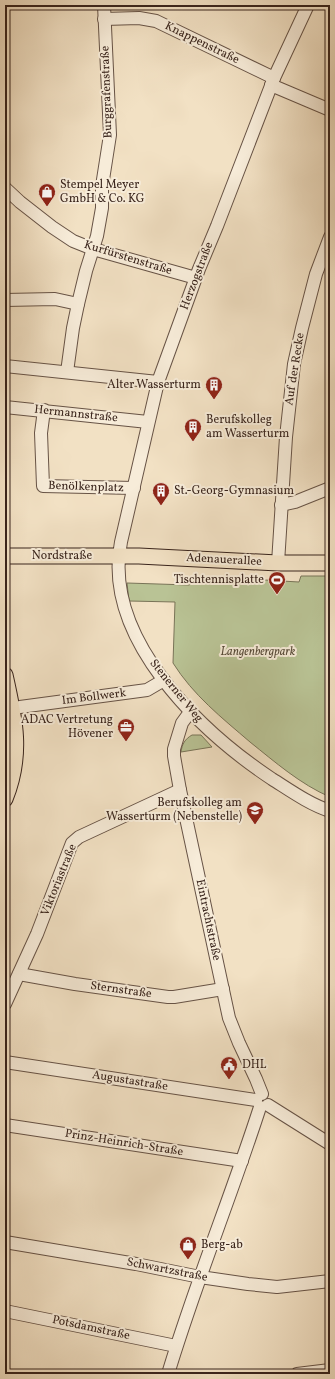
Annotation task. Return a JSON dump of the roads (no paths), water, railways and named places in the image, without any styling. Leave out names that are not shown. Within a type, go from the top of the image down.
[{"type":"main road","name":"Nordstraße","points":[[5,556],[118,556]]},
{"type":"main road","name":"Adenauerallee","points":[[118,556],[278,563],[330,563]]},
{"type":"main road","points":[[5,674],[10,708],[16,734],[17,750],[12,777],[5,799]]},
{"type":"main road","points":[[5,772],[8,756],[10,708]]},
{"type":"street","name":"Burggrafenstraße","points":[[67,372],[78,304],[97,236],[100,219],[102,186],[110,135],[104,5]]},
{"type":"street","name":"Herzogstraße","points":[[118,556],[158,382],[196,278],[273,82],[308,5]]},
{"type":"street","name":"Knappenstraße","points":[[104,19],[139,18],[156,21],[330,110]]},
{"type":"street","name":"Kurfürstenstraße","points":[[5,188],[52,227],[73,240],[93,249],[196,278]]},
{"type":"street","name":"Auf der Recke","points":[[278,563],[286,437],[294,364],[316,274],[330,238]]},
{"type":"street","points":[[5,300],[55,299],[78,304]]},
{"type":"street","points":[[5,366],[158,382]]},
{"type":"street","name":"Hermannstraße","points":[[5,407],[148,422]]},
{"type":"street","name":"Benölkenplatz","points":[[44,410],[41,434],[43,486],[134,488]]},
{"type":"street","points":[[281,505],[295,502],[330,488]]},
{"type":"street","name":"Stenerner Weg","points":[[118,556],[121,593],[130,623],[140,644],[164,680],[190,712],[244,760],[298,796],[330,811]]},
{"type":"street","name":"Im Bollwerk","points":[[10,708],[147,690],[164,680]]},
{"type":"street","name":"Eintrachtstraße","points":[[190,712],[182,723],[174,749],[180,790],[229,1018],[233,1031],[256,1079],[261,1102]]},
{"type":"street","points":[[176,740],[188,728],[200,721]]},
{"type":"street","name":"Viktoriastraße","points":[[5,1004],[37,934],[72,843],[79,837],[180,790]]},
{"type":"street","name":"Sternstraße","points":[[19,974],[75,984],[168,997],[223,989]]},
{"type":"street","name":"Augustastraße","points":[[5,1062],[261,1102]]},
{"type":"street","points":[[168,1374],[176,1346],[242,1161],[261,1102],[330,1144]]},
{"type":"street","name":"Prinz-Heinrich-Straße","points":[[5,1125],[242,1161]]},
{"type":"street","name":"Schwartzstraße","points":[[5,1242],[136,1264],[200,1278],[277,1287],[330,1281]]},
{"type":"street","name":"Potsdamstraße","points":[[5,1311],[176,1346]]},
{"type":"street","points":[[297,1374],[330,1370]]},
{"type":"place","name":"Stempel Meyer GmbH & Co. KG","points":[[47,207]]},
{"type":"place","name":"Alter Wasserturm","points":[[214,400]]},
{"type":"place","name":"Berufskolleg am Wasserturm","points":[[193,442]]},
{"type":"place","name":"St.-Georg-Gymnasium","points":[[161,506]]},
{"type":"place","name":"Tischtennisplatte","points":[[277,595]]},
{"type":"place","name":"ADAC Vertretung Hövener","points":[[126,742]]},
{"type":"place","name":"Berufskolleg am Wasserturm (Nebenstelle)","points":[[255,825]]},
{"type":"place","name":"DHL","points":[[229,1080]]},
{"type":"place","name":"Berg-ab","points":[[188,1260]]},
{"type":"park label","name":"Langenbergpark","points":[[258,652]]}]
